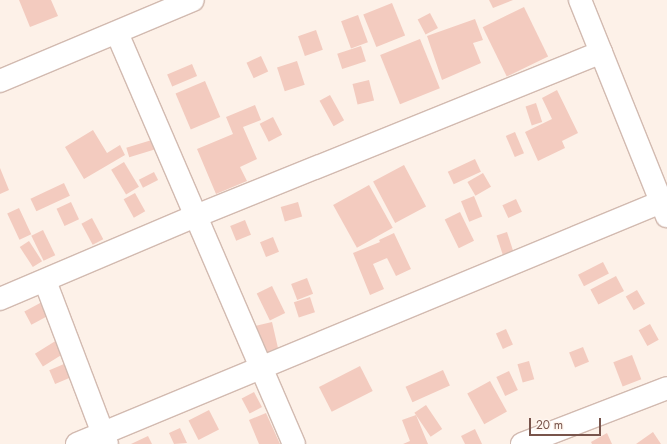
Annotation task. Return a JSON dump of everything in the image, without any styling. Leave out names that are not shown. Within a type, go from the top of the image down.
[{"type":"street","points":[[77,444],[105,439],[261,366],[664,209],[580,0]]},
{"type":"street","points":[[0,81],[190,1]]},
{"type":"street","points":[[116,33],[294,444]]},
{"type":"street","points":[[0,299],[196,216],[601,52]]},
{"type":"street","points":[[45,281],[105,439]]},
{"type":"street","points":[[522,444],[667,388]]},
{"type":"building","points":[[19,0],[51,0],[58,16],[30,27]]},
{"type":"building","points":[[489,0],[513,0],[493,8]]},
{"type":"building","points":[[392,3],[405,35],[376,47],[363,15]]},
{"type":"building","points":[[524,7],[548,56],[507,77],[483,27]]},
{"type":"building","points":[[430,13],[438,28],[426,35],[418,20]]},
{"type":"building","points":[[358,15],[368,42],[351,48],[341,21]]},
{"type":"building","points":[[475,19],[483,40],[473,43],[481,63],[442,80],[427,36]]},
{"type":"building","points":[[316,30],[323,50],[305,56],[298,36]]},
{"type":"building","points":[[420,39],[440,88],[400,104],[380,55]]},
{"type":"building","points":[[361,46],[366,61],[342,69],[337,54]]},
{"type":"building","points":[[261,56],[268,71],[254,78],[246,63]]},
{"type":"building","points":[[297,61],[305,85],[285,91],[277,67]]},
{"type":"building","points":[[192,64],[197,76],[172,87],[167,75]]},
{"type":"building","points":[[369,80],[374,100],[358,104],[353,84]]},
{"type":"building","points":[[205,81],[220,117],[191,129],[176,94]]},
{"type":"building","points":[[557,90],[578,133],[562,141],[565,148],[538,161],[525,132],[552,119],[542,98]]},
{"type":"building","points":[[330,95],[344,120],[334,126],[320,101]]},
{"type":"building","points":[[536,103],[542,122],[532,125],[526,106]]},
{"type":"building","points":[[255,105],[261,120],[243,127],[257,159],[240,167],[247,181],[216,194],[197,149],[233,134],[226,117]]},
{"type":"building","points":[[273,117],[282,135],[269,142],[260,124]]},
{"type":"building","points":[[93,130],[107,153],[120,145],[125,155],[84,179],[65,147]]},
{"type":"building","points":[[515,132],[524,153],[515,157],[506,136]]},
{"type":"building","points":[[155,139],[158,149],[129,157],[126,148]]},
{"type":"building","points":[[475,159],[481,172],[454,184],[448,172]]},
{"type":"building","points":[[124,162],[139,187],[126,195],[111,170]]},
{"type":"building","points":[[404,165],[426,206],[395,223],[373,181]]},
{"type":"building","points":[[0,168],[9,190],[0,194]]},
{"type":"building","points":[[154,172],[158,180],[143,188],[139,180]]},
{"type":"building","points":[[483,173],[491,187],[475,196],[467,182]]},
{"type":"building","points":[[64,183],[70,196],[36,211],[30,199]]},
{"type":"building","points":[[369,185],[393,228],[357,248],[333,205]]},
{"type":"building","points":[[135,193],[145,211],[134,218],[124,199]]},
{"type":"building","points":[[474,196],[482,216],[469,222],[461,201]]},
{"type":"building","points":[[516,199],[522,212],[508,218],[502,205]]},
{"type":"building","points":[[71,202],[79,219],[65,226],[56,209]]},
{"type":"building","points":[[298,202],[302,216],[285,221],[281,207]]},
{"type":"building","points":[[19,208],[31,234],[19,240],[7,213]]},
{"type":"building","points":[[460,212],[474,241],[459,248],[445,219]]},
{"type":"building","points":[[92,218],[103,239],[93,245],[81,224]]},
{"type":"building","points":[[245,220],[251,235],[236,241],[230,226]]},
{"type":"building","points":[[43,230],[55,255],[44,261],[31,236]]},
{"type":"building","points":[[507,232],[513,251],[503,254],[497,235]]},
{"type":"building","points":[[394,233],[411,269],[396,276],[387,258],[373,264],[384,289],[370,295],[353,253],[380,242],[379,240]]},
{"type":"building","points":[[273,237],[279,252],[266,257],[260,242]]},
{"type":"building","points":[[29,241],[42,261],[33,267],[20,247]]},
{"type":"building","points":[[603,262],[609,274],[584,286],[578,275]]},
{"type":"building","points":[[616,276],[624,291],[598,305],[590,290]]},
{"type":"building","points":[[307,278],[313,294],[297,300],[291,284]]},
{"type":"building","points":[[272,286],[285,313],[270,320],[257,293]]},
{"type":"building","points":[[637,290],[645,304],[634,310],[626,296]]},
{"type":"building","points":[[310,297],[315,312],[299,317],[294,302]]},
{"type":"building","points":[[42,302],[49,315],[31,325],[24,311]]},
{"type":"building","points":[[272,322],[279,352],[259,357],[252,327]]},
{"type":"building","points":[[650,324],[659,340],[647,346],[639,330]]},
{"type":"building","points":[[506,329],[513,345],[503,349],[496,333]]},
{"type":"building","points":[[57,340],[65,353],[43,366],[35,354]]},
{"type":"building","points":[[583,347],[589,362],[575,367],[569,353]]},
{"type":"building","points":[[632,355],[641,379],[623,386],[613,362]]},
{"type":"building","points":[[529,361],[534,379],[523,383],[517,364]]},
{"type":"building","points":[[64,364],[70,378],[55,384],[49,370]]},
{"type":"building","points":[[360,366],[373,391],[332,412],[319,387]]},
{"type":"building","points":[[443,370],[450,386],[412,402],[406,387]]},
{"type":"building","points":[[509,371],[518,390],[505,396],[496,377]]},
{"type":"building","points":[[490,381],[507,412],[484,424],[467,394]]},
{"type":"building","points":[[254,392],[262,407],[250,414],[242,399]]},
{"type":"building","points":[[426,405],[442,429],[431,437],[414,413]]},
{"type":"building","points":[[209,410],[219,430],[198,440],[189,420]]},
{"type":"building","points":[[266,413],[280,444],[259,444],[249,420]]},
{"type":"building","points":[[416,415],[428,444],[403,444],[410,441],[402,420]]},
{"type":"building","points":[[180,428],[187,443],[174,444],[169,433]]},
{"type":"building","points":[[475,429],[482,444],[465,444],[461,436]]},
{"type":"building","points":[[653,432],[661,444],[636,444]]},
{"type":"building","points":[[607,433],[612,444],[592,444],[591,442]]},
{"type":"building","points":[[148,436],[152,444],[131,444]]}]
